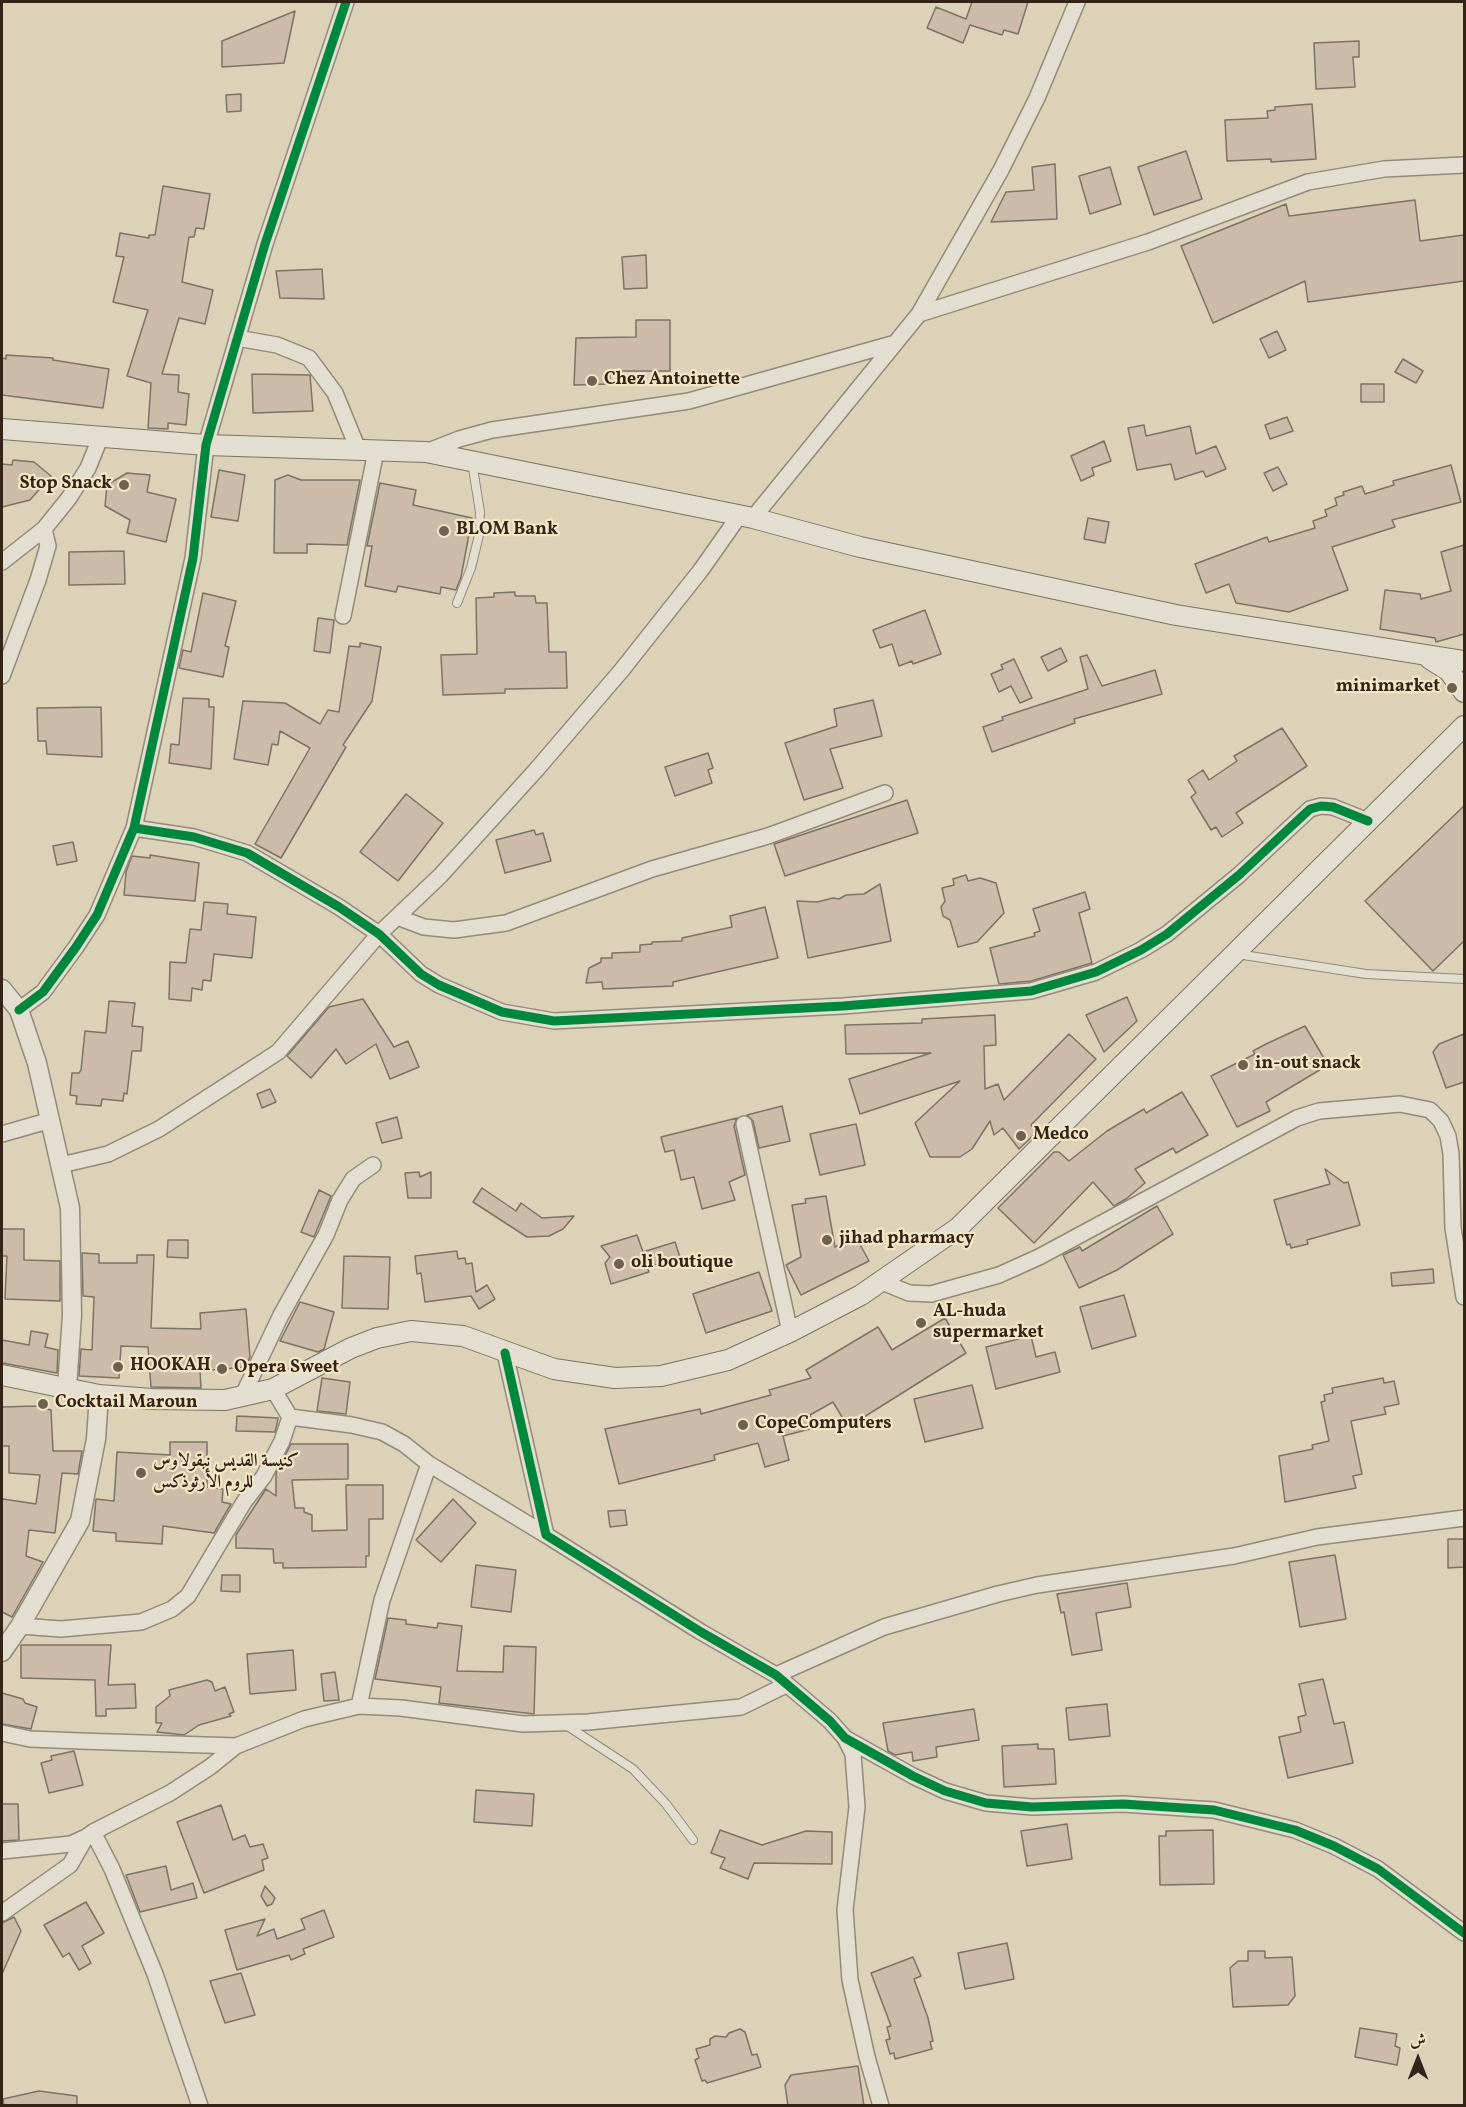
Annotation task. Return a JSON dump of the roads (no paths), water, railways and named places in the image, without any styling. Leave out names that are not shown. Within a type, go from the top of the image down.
[{"type":"main road","points":[[2,429],[206,445],[426,452],[746,517],[860,547],[1176,615],[1464,661]]},
{"type":"main road","points":[[1428,657],[1449,671],[1464,692]]},
{"type":"main road","points":[[2,1375],[99,1395],[192,1401],[225,1400],[273,1389],[351,1348],[377,1338],[411,1331],[463,1336],[554,1369],[615,1378],[661,1376],[728,1360],[790,1332],[882,1282],[958,1228],[1464,726]]},
{"type":"street","points":[[19,1010],[43,992],[97,915],[134,828],[193,558],[206,445],[272,222],[346,2]]},
{"type":"street","points":[[61,1165],[108,1154],[159,1129],[278,1052],[379,934],[440,876],[545,760],[694,579],[919,314],[1006,160],[1037,98],[1077,2]]},
{"type":"street","points":[[919,314],[1148,242],[1308,182],[1383,169],[1464,165]]},
{"type":"street","points":[[237,338],[277,345],[309,358],[335,393],[367,450],[343,616]]},
{"type":"street","points":[[426,452],[459,439],[492,430],[689,400],[892,344]]},
{"type":"street","points":[[2,562],[44,529],[69,498],[88,468],[101,436]]},
{"type":"street","points":[[2,676],[38,580],[48,546],[44,529]]},
{"type":"street","points":[[397,917],[424,927],[454,930],[506,923],[652,869],[768,836],[885,793]]},
{"type":"street","points":[[134,828],[194,837],[247,853],[339,907],[379,934],[421,974],[439,985],[502,1012],[554,1021],[671,1016],[1010,994],[1051,986],[1096,972],[1141,950],[1202,906],[1310,809],[1321,806],[1333,807],[1368,821]]},
{"type":"street","points":[[2,989],[19,1010],[37,1063],[70,1208],[71,1343],[67,1388]]},
{"type":"street","points":[[882,1282],[909,1293],[931,1294],[999,1275],[1071,1241],[1297,1118],[1319,1111],[1400,1104],[1430,1110],[1442,1121],[1448,1136],[1451,1154],[1453,1228],[1464,1297]]},
{"type":"street","points":[[2,1134],[51,1120]]},
{"type":"street","points":[[744,1124],[790,1332]]},
{"type":"street","points":[[243,1395],[280,1315],[326,1235],[340,1200],[353,1179],[373,1165]]},
{"type":"street","points":[[505,1353],[546,1535]]},
{"type":"street","points":[[20,1626],[61,1629],[141,1622],[172,1609],[188,1596],[244,1502],[264,1476],[282,1441],[290,1417],[273,1389]]},
{"type":"street","points":[[2,1652],[20,1626],[80,1521],[96,1439],[99,1395]]},
{"type":"street","points":[[290,1417],[352,1425],[382,1432],[404,1444],[429,1464],[781,1680],[830,1721],[845,1738],[853,1754],[857,1807],[845,1910],[850,1980],[881,2106]]},
{"type":"street","points":[[360,1706],[382,1600],[429,1464]]},
{"type":"street","points":[[2,1851],[71,1844],[170,1793],[210,1767],[236,1746],[304,1719],[360,1706],[401,1708],[523,1724],[564,1724],[741,1707],[781,1680],[884,1627],[1008,1592],[1234,1556],[1317,1537],[1464,1518]]},
{"type":"street","points":[[2,1733],[50,1740],[236,1746]]},
{"type":"street","points":[[845,1738],[945,1791],[986,1803],[1032,1807],[1092,1803],[1214,1809],[1286,1827],[1334,1846],[1378,1869],[1464,1933]]},
{"type":"street","points":[[2,1913],[70,1865],[89,1835]]},
{"type":"street","points":[[89,1835],[112,1869],[155,1974],[200,2106]]},
{"type":"lane","points":[[458,603],[471,568],[479,535],[480,512],[472,461]]},
{"type":"lane","points":[[1236,954],[1366,974],[1464,979]]},
{"type":"lane","points":[[564,1724],[633,1769],[666,1804],[693,1840]]},
{"type":"place","name":"Chez Antoinette","points":[[592,381]]},
{"type":"place","name":"Stop Snack","points":[[124,485]]},
{"type":"place","name":"BLOM Bank","points":[[444,531]]},
{"type":"place","name":"minimarket","points":[[1452,688]]},
{"type":"place","name":"in-out snack","points":[[1243,1065]]},
{"type":"place","name":"Medco","points":[[1021,1136]]},
{"type":"place","name":"jihad pharmacy","points":[[827,1240]]},
{"type":"place","name":"oli boutique","points":[[619,1264]]},
{"type":"place","name":"AL-huda supermarket","points":[[921,1323]]},
{"type":"place","name":"HOOKAH","points":[[118,1367]]},
{"type":"place","name":"Opera Sweet","points":[[222,1369]]},
{"type":"place","name":"Cocktail Maroun","points":[[43,1404]]},
{"type":"place","name":"CopeComputers","points":[[743,1425]]},
{"type":"place","name":"كنيسة القديس نيقولاوس للروم الأرثوذكس","points":[[141,1473]]}]
